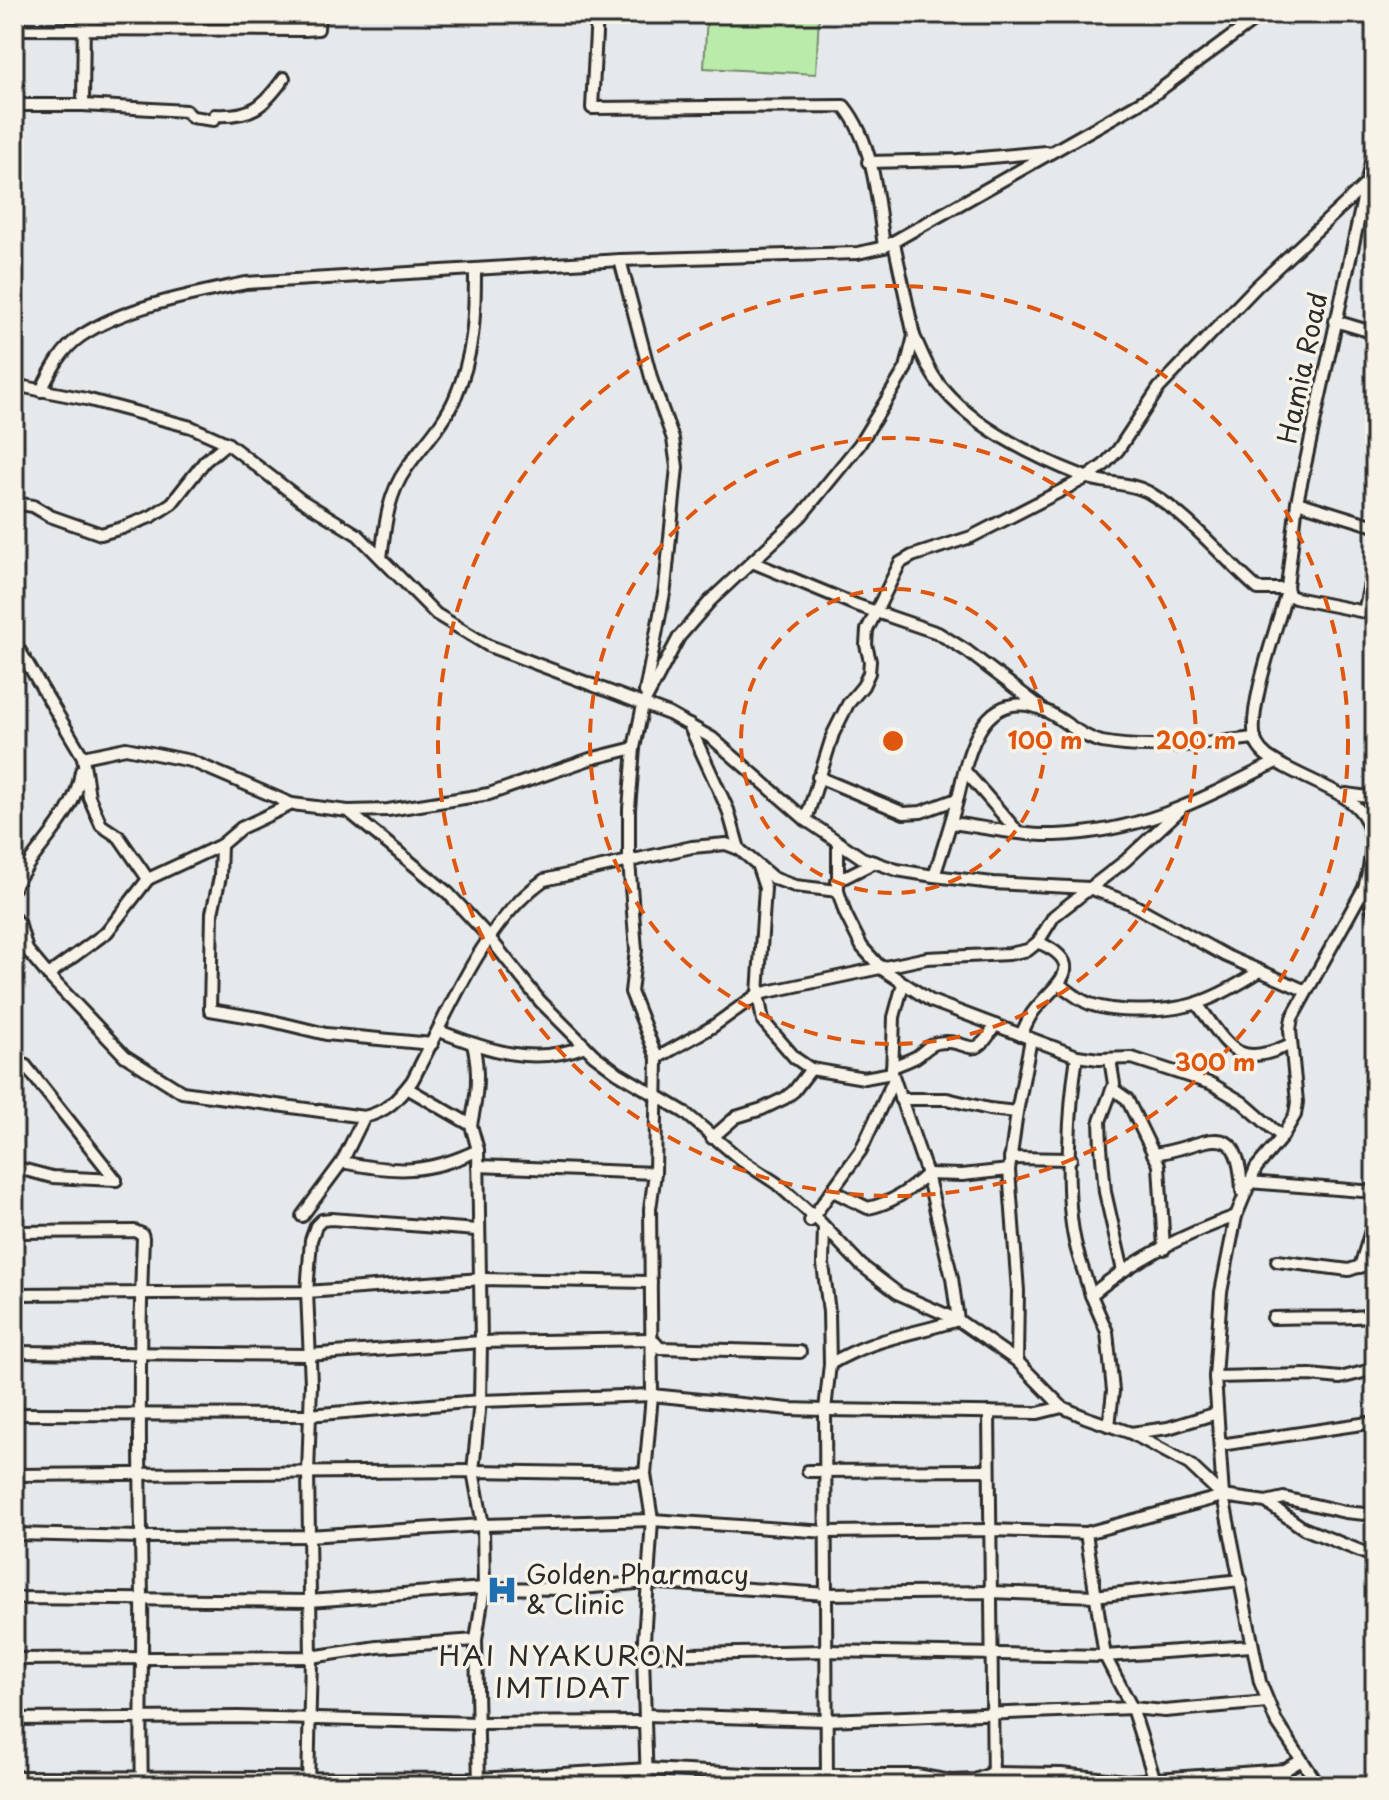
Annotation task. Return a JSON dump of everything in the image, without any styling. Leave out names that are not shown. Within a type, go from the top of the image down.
[{"type":"street","points":[[83,105],[84,14]]},
{"type":"street","points":[[14,29],[318,29],[319,14]]},
{"type":"street","points":[[597,14],[592,108],[844,106],[852,116],[868,162],[914,336],[942,389],[967,413],[1002,438],[1086,478],[1124,483],[1145,491],[1184,520],[1258,589],[1290,592],[1369,613],[1374,563]]},
{"type":"street","points":[[41,391],[58,359],[80,336],[121,316],[246,283],[620,260],[858,253],[889,245],[1153,95],[1262,14]]},
{"type":"street","points":[[14,105],[83,105],[186,111],[192,117],[214,120],[215,115],[255,110],[269,99],[284,78]]},
{"type":"street","name":"Hamia Road","points":[[1255,738],[1253,711],[1290,592],[1297,502],[1375,149]]},
{"type":"street","points":[[868,162],[958,160],[1051,152]]},
{"type":"street","points":[[806,820],[833,734],[869,673],[865,636],[900,563],[906,558],[971,537],[1086,478],[1118,450],[1159,388],[1256,287],[1366,184]]},
{"type":"street","points":[[620,260],[652,381],[673,439],[677,467],[665,588],[630,776],[629,861],[636,950],[631,992],[657,1058],[655,1173],[650,1209],[652,1395],[645,1474],[652,1520],[643,1655],[647,1786]]},
{"type":"street","points":[[381,558],[386,515],[394,491],[406,468],[440,427],[455,398],[469,359],[475,329],[475,270]]},
{"type":"street","points":[[1335,321],[1375,333]]},
{"type":"street","points":[[643,705],[679,637],[711,600],[801,516],[859,445],[906,368],[914,336]]},
{"type":"street","points":[[14,385],[86,399],[191,427],[227,443],[301,500],[358,535],[436,614],[489,646],[669,714],[712,738],[806,820],[862,858],[897,870],[934,876],[993,883],[1089,888],[1130,903],[1184,935],[1306,991]]},
{"type":"street","points":[[14,503],[33,506],[79,528],[101,534],[112,531],[152,516],[172,503],[205,461],[227,443]]},
{"type":"street","points":[[1297,502],[1375,526]]},
{"type":"street","points":[[752,562],[920,626],[953,642],[1047,712],[1100,742],[1136,746],[1255,738],[1269,758],[1344,794],[1359,806],[1371,829],[1372,864],[1364,888],[1292,1018],[1291,1044],[1297,1102],[1290,1126],[1248,1182],[1236,1216],[1221,1292],[1215,1377],[1223,1496],[1251,1646],[1267,1702],[1300,1761],[1319,1786]]},
{"type":"street","points":[[14,641],[83,757],[89,797],[101,825],[119,837],[148,879]]},
{"type":"street","points":[[934,876],[971,748],[981,727],[992,715],[1009,706],[1024,705],[1047,712]]},
{"type":"street","points":[[689,725],[728,810],[739,849]]},
{"type":"street","points":[[83,757],[126,748],[191,761],[292,804],[348,811],[388,810],[489,794],[590,759],[634,748]]},
{"type":"street","points":[[14,887],[23,869],[49,839],[78,794],[83,757]]},
{"type":"street","points":[[951,823],[1052,835],[1103,832],[1180,810],[1276,762]]},
{"type":"street","points":[[965,771],[1017,831]]},
{"type":"street","points":[[818,777],[904,813],[921,812],[957,799]]},
{"type":"street","points":[[1344,794],[1375,798]]},
{"type":"street","points":[[48,975],[107,932],[148,879],[221,845],[241,828],[292,804]]},
{"type":"street","points":[[657,1058],[703,1033],[758,994],[927,958],[1009,954],[1028,950],[1038,942],[1054,916],[1125,861],[1180,810]]},
{"type":"street","points":[[348,811],[448,893],[488,936],[540,1001],[606,1065],[684,1112],[712,1138],[776,1183],[861,1265],[899,1294],[958,1320],[1017,1361],[1062,1407],[1131,1433],[1189,1464],[1223,1496]]},
{"type":"street","points":[[838,842],[837,886],[845,913],[862,947],[882,969],[903,984],[931,1001],[1077,1056],[1132,1058],[1212,1084],[1242,1102],[1282,1137]]},
{"type":"street","points":[[14,918],[20,926],[27,950],[125,1056],[182,1092],[364,1117],[379,1114],[399,1099],[432,1044],[488,936],[526,892],[544,880],[709,844],[726,844],[739,849],[773,878],[795,886],[837,886],[875,862]]},
{"type":"street","points":[[221,845],[220,877],[212,913],[210,1010],[326,1034],[432,1044]]},
{"type":"street","points":[[758,867],[765,888],[758,994],[763,1021],[795,1058],[811,1069],[864,1078],[893,1073],[931,1045],[942,1042],[976,1048],[987,1039],[995,1025]]},
{"type":"street","points":[[1364,888],[1375,914]]},
{"type":"street","points":[[1017,1361],[1018,1291],[1010,1158],[1026,1037],[1033,1013],[1065,975],[1065,962],[1053,949],[1038,942]]},
{"type":"street","points":[[1059,984],[1087,1004],[1109,1009],[1165,1008],[1197,1004],[1237,986],[1260,971]]},
{"type":"street","points":[[903,984],[894,1017],[893,1073],[927,1174],[949,1266],[958,1320]]},
{"type":"street","points":[[1197,1004],[1234,1050],[1251,1057],[1267,1056],[1291,1044]]},
{"type":"street","points":[[439,1031],[511,1054],[539,1057],[563,1055],[585,1046]]},
{"type":"street","points":[[473,1044],[478,1083],[471,1125],[478,1150],[477,1230],[481,1279],[480,1401],[473,1471],[483,1525],[484,1588],[476,1640],[479,1782]]},
{"type":"street","points":[[1077,1056],[1071,1159],[1075,1241],[1091,1295],[1107,1332],[1113,1391],[1109,1426]]},
{"type":"street","points":[[14,1057],[25,1065],[116,1180],[52,1177],[14,1167]]},
{"type":"street","points":[[1110,1059],[1113,1089],[1100,1121],[1101,1147],[1105,1192],[1123,1271]]},
{"type":"street","points":[[712,1138],[736,1117],[785,1098],[811,1069]]},
{"type":"street","points":[[809,1221],[833,1191],[873,1129],[893,1073]]},
{"type":"street","points":[[407,1088],[471,1125]]},
{"type":"street","points":[[1113,1089],[1127,1099],[1159,1165],[1164,1249]]},
{"type":"street","points":[[900,1099],[947,1099],[1017,1112]]},
{"type":"street","points":[[302,1216],[342,1162],[364,1117]]},
{"type":"street","points":[[1153,1154],[1174,1152],[1205,1140],[1220,1140],[1233,1147],[1239,1155],[1242,1198]]},
{"type":"street","points":[[342,1162],[368,1167],[423,1169],[457,1160],[478,1150]]},
{"type":"street","points":[[1010,1158],[1071,1159]]},
{"type":"street","points":[[478,1166],[655,1173]]},
{"type":"street","points":[[833,1191],[868,1208],[896,1198],[927,1174],[962,1175],[1009,1170]]},
{"type":"street","points":[[1248,1182],[1375,1192]]},
{"type":"street","points":[[1091,1295],[1123,1271],[1212,1224],[1236,1216]]},
{"type":"street","points":[[1360,1267],[1375,1217]]},
{"type":"street","points":[[308,1781],[311,1657],[308,1415],[311,1384],[307,1292],[311,1240],[316,1226],[322,1220],[331,1219],[477,1230]]},
{"type":"street","points":[[824,1227],[823,1264],[829,1312],[830,1364],[825,1410],[827,1780]]},
{"type":"street","points":[[14,1232],[140,1232],[143,1238],[139,1354],[142,1414],[142,1782]]},
{"type":"street","points":[[1277,1261],[1349,1270],[1375,1261]]},
{"type":"street","points":[[14,1294],[307,1292],[481,1279],[651,1282]]},
{"type":"street","points":[[1273,1318],[1311,1315],[1345,1319],[1375,1315]]},
{"type":"street","points":[[830,1364],[875,1342],[958,1320]]},
{"type":"street","points":[[14,1352],[308,1355],[481,1342],[652,1339],[660,1348],[800,1352]]},
{"type":"street","points":[[1215,1377],[1310,1375],[1340,1378],[1375,1369]]},
{"type":"street","points":[[14,1414],[308,1415],[480,1401],[652,1395],[789,1409],[1038,1413],[1062,1407]]},
{"type":"street","points":[[989,1412],[993,1786]]},
{"type":"street","points":[[1131,1433],[1168,1428],[1217,1413]]},
{"type":"street","points":[[1220,1445],[1375,1422]]},
{"type":"street","points":[[808,1471],[989,1470]]},
{"type":"street","points":[[14,1475],[473,1471],[645,1474]]},
{"type":"street","points":[[14,1534],[308,1536],[483,1525],[652,1520],[827,1532],[991,1530],[1086,1533],[1223,1496],[1266,1502],[1284,1498],[1345,1512],[1375,1515]]},
{"type":"street","points":[[1266,1502],[1303,1528],[1375,1557]]},
{"type":"street","points":[[1086,1533],[1105,1656],[1132,1708],[1156,1783]]},
{"type":"street","points":[[14,1598],[309,1601],[484,1588],[571,1589],[647,1582],[827,1594],[991,1592],[1094,1596],[1241,1580]]},
{"type":"street","points":[[14,1659],[311,1657],[377,1647],[476,1640]]},
{"type":"street","points":[[643,1655],[825,1651],[1105,1656],[1251,1646]]},
{"type":"street","points":[[14,1719],[308,1718],[478,1723],[645,1719],[827,1720],[1132,1708],[1165,1711],[1267,1702]]},
{"type":"street","points":[[14,1777],[142,1782],[479,1782],[648,1769],[827,1780],[916,1775],[951,1781],[975,1780],[993,1773],[1061,1774],[1156,1783],[1285,1770],[1300,1761]]},
{"type":"street","points":[[1285,1770],[1285,1786]]},
{"type":"green space","points":[[707,14],[819,14],[816,74],[704,68]]},
{"type":"place","name":"Golden Pharmacy & Clinic","points":[[502,1590]]},
{"type":"district","name":"HAI NYAKURON IMTIDAT","points":[[563,1672]]}]
